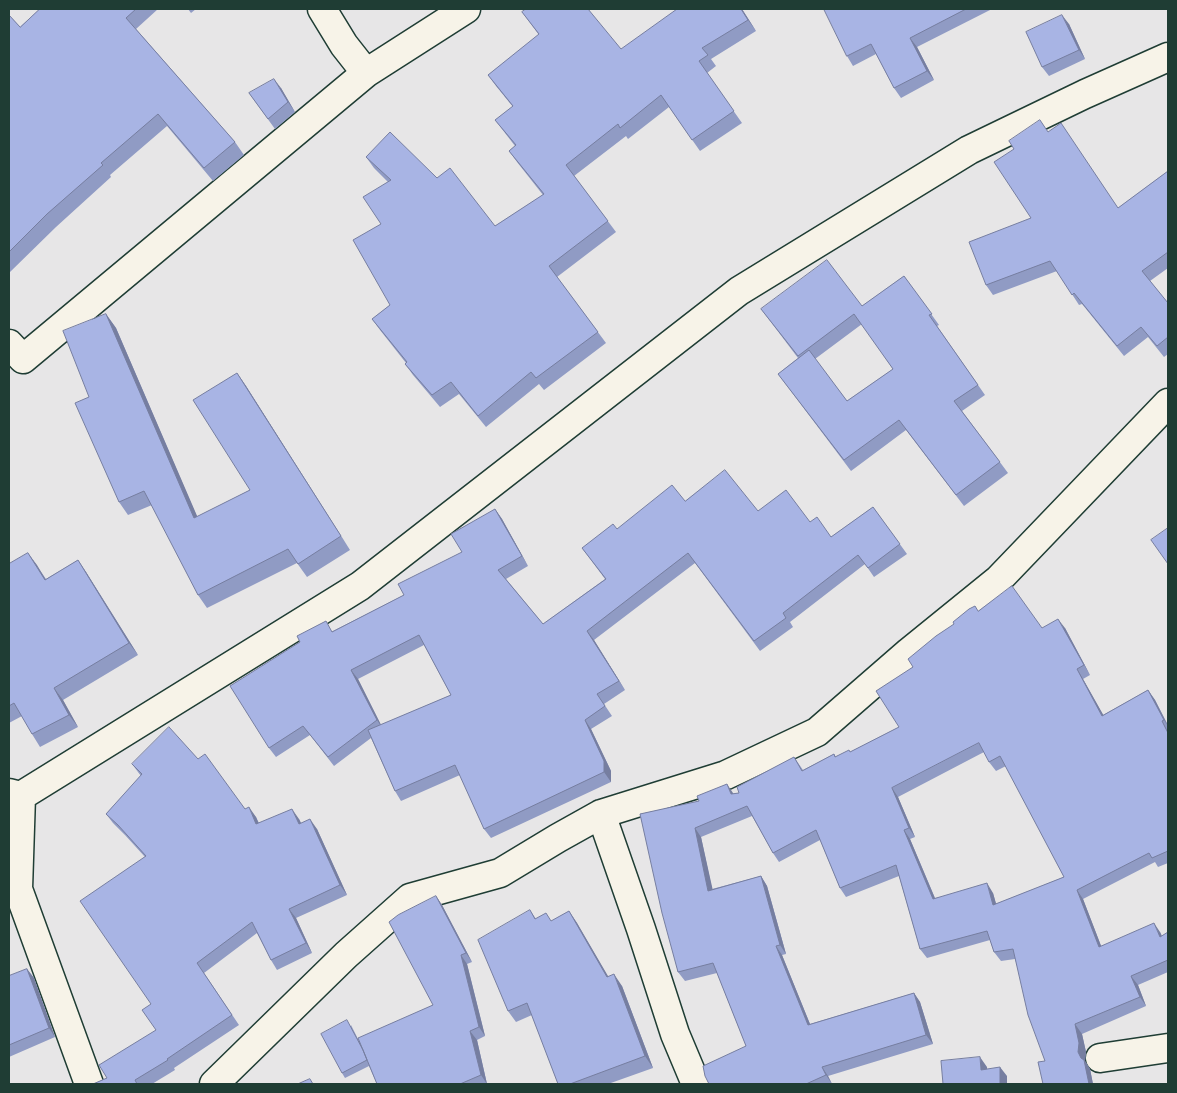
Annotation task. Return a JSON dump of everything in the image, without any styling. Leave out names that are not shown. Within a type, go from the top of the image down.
[{"type":"street","points":[[322,9],[344,45],[366,73]]},
{"type":"street","points":[[9,344],[23,359],[366,73],[466,9]]},
{"type":"street","points":[[89,1084],[18,888],[15,795],[360,586],[739,291],[969,150],[1085,94],[1168,57]]},
{"type":"street","points":[[214,1084],[346,955],[410,898],[500,873],[601,814],[726,774],[817,732],[909,652],[999,579],[1168,403]]},
{"type":"street","points":[[601,814],[675,1034],[696,1084]]},
{"type":"street","points":[[1100,1058],[1168,1048]]},
{"type":"building","points":[[40,9],[136,9],[126,18],[235,142],[204,168],[158,114],[101,163],[103,165],[47,214],[9,252],[9,15],[20,27]]},
{"type":"building","points":[[526,9],[588,9],[621,49],[677,9],[741,9],[748,20],[702,48],[708,55],[699,61],[734,111],[692,140],[661,95],[620,128],[618,124],[566,165],[608,221],[549,266],[598,332],[536,378],[531,372],[478,416],[451,382],[432,395],[405,364],[407,362],[372,319],[390,305],[353,240],[381,224],[363,197],[391,180],[366,157],[390,132],[437,178],[450,168],[495,226],[544,194],[509,151],[516,145],[495,120],[513,106],[488,75],[539,34],[522,12]]},
{"type":"building","points":[[824,9],[966,9],[910,38],[927,71],[894,88],[871,44],[847,56]]},
{"type":"building","points":[[1062,15],[1079,50],[1042,67],[1026,32]]},
{"type":"building","points":[[274,79],[288,102],[268,119],[249,93]]},
{"type":"building","points":[[1040,120],[1048,132],[1061,123],[1118,208],[1168,171],[1168,252],[1142,271],[1168,303],[1168,337],[1157,346],[1141,327],[1117,346],[1074,293],[1072,295],[1050,261],[986,285],[969,242],[1031,218],[994,162],[1014,149],[1009,141]]},
{"type":"building","points":[[827,260],[862,306],[904,276],[932,314],[929,315],[978,385],[954,401],[1000,462],[956,495],[899,420],[844,460],[778,374],[809,350],[847,401],[893,369],[854,314],[798,356],[761,309]]},
{"type":"building","points":[[106,314],[194,518],[250,490],[193,400],[237,373],[341,536],[298,564],[288,549],[198,595],[144,491],[119,502],[75,403],[89,397],[63,331]]},
{"type":"building","points":[[725,470],[758,511],[786,490],[810,522],[817,517],[831,537],[873,507],[900,544],[868,568],[858,555],[783,613],[786,618],[754,641],[688,553],[587,631],[619,681],[597,694],[605,706],[585,720],[604,761],[604,772],[484,829],[455,765],[395,791],[368,730],[451,695],[419,635],[351,670],[377,720],[328,757],[303,726],[269,748],[230,686],[300,642],[297,636],[326,621],[332,632],[404,595],[398,584],[462,552],[451,534],[495,509],[522,556],[498,570],[543,624],[606,579],[582,548],[613,524],[617,529],[672,485],[685,501]]},
{"type":"building","points":[[1168,528],[1168,564],[1151,540]]},
{"type":"building","points":[[28,553],[45,580],[78,560],[129,643],[54,688],[69,715],[32,734],[14,703],[9,706],[9,564]]},
{"type":"building","points":[[1012,586],[1042,628],[1058,619],[1084,665],[1077,669],[1102,716],[1148,690],[1164,720],[1162,721],[1168,733],[1168,851],[1152,858],[1149,853],[1077,890],[1099,947],[1154,923],[1160,937],[1168,932],[1168,960],[1131,976],[1140,997],[1075,1024],[1079,1043],[1078,1052],[1084,1060],[1089,1084],[1043,1084],[1038,1062],[1045,1061],[1028,1015],[1013,949],[994,952],[987,931],[920,949],[896,865],[840,888],[816,830],[773,853],[747,806],[695,828],[708,891],[761,876],[780,945],[776,946],[808,1025],[914,993],[926,1035],[822,1067],[826,1075],[806,1084],[709,1084],[703,1066],[746,1046],[713,963],[678,972],[662,913],[640,814],[699,801],[697,796],[727,784],[731,794],[739,793],[737,787],[794,757],[802,771],[834,754],[835,757],[849,750],[850,752],[899,727],[876,691],[913,667],[908,659],[954,624],[953,622],[969,609],[975,606],[978,611]],"holes":[[[979,743],[989,762],[1000,756],[1064,877],[993,905],[987,883],[933,899],[904,830],[909,828],[892,788]]]},
{"type":"building","points":[[169,727],[198,759],[205,754],[245,809],[249,807],[256,824],[292,809],[299,824],[310,819],[340,885],[289,909],[306,943],[271,960],[252,922],[197,963],[232,1015],[168,1060],[135,1080],[137,1084],[93,1084],[107,1078],[99,1065],[156,1030],[142,1010],[151,1004],[80,901],[146,856],[106,814],[142,774],[132,764]]},
{"type":"building","points":[[436,896],[466,953],[461,955],[479,1027],[470,1031],[481,1075],[460,1084],[377,1084],[358,1038],[433,1005],[389,922],[398,915]]},
{"type":"building","points":[[530,910],[535,919],[546,913],[551,921],[569,911],[607,977],[614,974],[645,1056],[570,1084],[558,1084],[527,1003],[508,1011],[478,940]]},
{"type":"building","points":[[27,969],[49,1028],[9,1045],[9,976]]},
{"type":"building","points":[[347,1020],[367,1060],[342,1073],[321,1034]]},
{"type":"building","points":[[980,1057],[981,1070],[1000,1067],[1000,1084],[943,1084],[941,1061]]},
{"type":"building","points":[[310,1079],[313,1084],[298,1084]]}]
